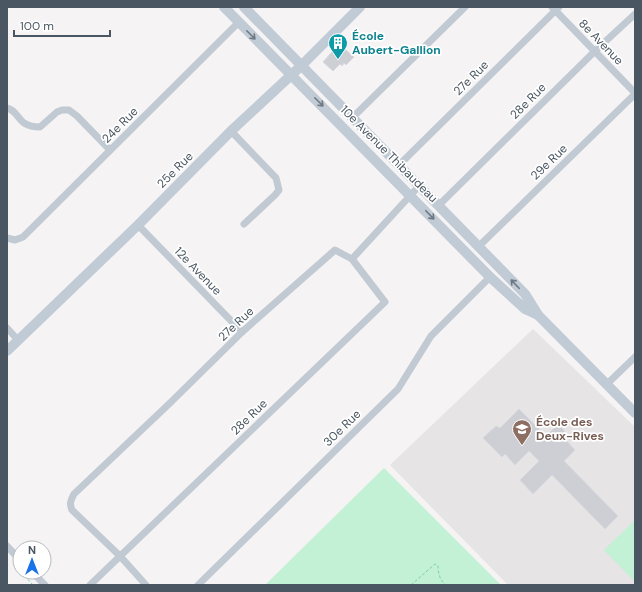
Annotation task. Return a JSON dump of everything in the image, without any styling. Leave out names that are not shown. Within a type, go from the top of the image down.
[{"type":"street","name":"10e Avenue Thibaudeau","points":[[224,7],[490,277],[525,309],[538,315]]},
{"type":"street","name":"10e Avenue Thibaudeau","points":[[244,7],[525,294],[538,315],[635,413]]},
{"type":"street","name":"25e Rue","points":[[7,351],[138,225],[231,131],[292,75],[360,7]]},
{"type":"street","points":[[353,117],[465,7]]},
{"type":"street","name":"8e Avenue","points":[[556,8],[635,93]]},
{"type":"street","name":"27e Rue","points":[[398,165],[556,8]]},
{"type":"street","name":"28e Rue","points":[[439,205],[595,51],[635,14]]},
{"type":"street","name":"24e Rue","points":[[7,238],[15,240],[23,237],[239,22]]},
{"type":"street","name":"29e Rue","points":[[478,247],[635,93]]},
{"type":"street","points":[[7,108],[12,109],[24,123],[34,127],[40,127],[62,110],[69,110],[77,116],[110,150]]},
{"type":"street","points":[[231,131],[276,178],[279,190],[244,224]]},
{"type":"street","points":[[352,259],[419,186]]},
{"type":"street","name":"12e Avenue","points":[[138,225],[242,332]]},
{"type":"street","name":"27e Rue","points":[[120,556],[72,510],[70,500],[74,494],[242,332],[335,250],[352,259]]},
{"type":"street","name":"28e Rue","points":[[90,585],[385,302],[352,259]]},
{"type":"street","name":"30e Rue","points":[[198,585],[398,389],[431,336],[490,277]]},
{"type":"street","points":[[7,328],[18,340]]},
{"type":"street","points":[[607,384],[635,357]]},
{"type":"street","points":[[120,556],[146,585]]},
{"type":"path","points":[[411,585],[435,564],[438,566],[438,571],[442,582],[446,585]]},
{"type":"shaded area","name":"École des Deux-Rives","points":[[533,329],[635,427],[635,585],[508,585],[390,465]]},
{"type":"green space","points":[[384,468],[501,585],[265,585]]},
{"type":"green space","points":[[635,520],[635,582],[604,550]]},
{"type":"building","name":"École Aubert-Gallion","points":[[339,44],[354,57],[346,65],[344,63],[342,66],[340,64],[333,71],[323,62]]},
{"type":"building","name":"École des Deux-Rives","points":[[519,409],[546,436],[558,424],[565,431],[561,435],[575,450],[564,461],[618,516],[605,529],[552,475],[533,494],[520,480],[539,461],[529,451],[515,465],[505,454],[502,457],[483,438],[496,426],[500,428]]},
{"type":"place","name":"École Aubert-Gallion","points":[[338,60]]},
{"type":"place","name":"École des Deux-Rives","points":[[522,446]]}]
